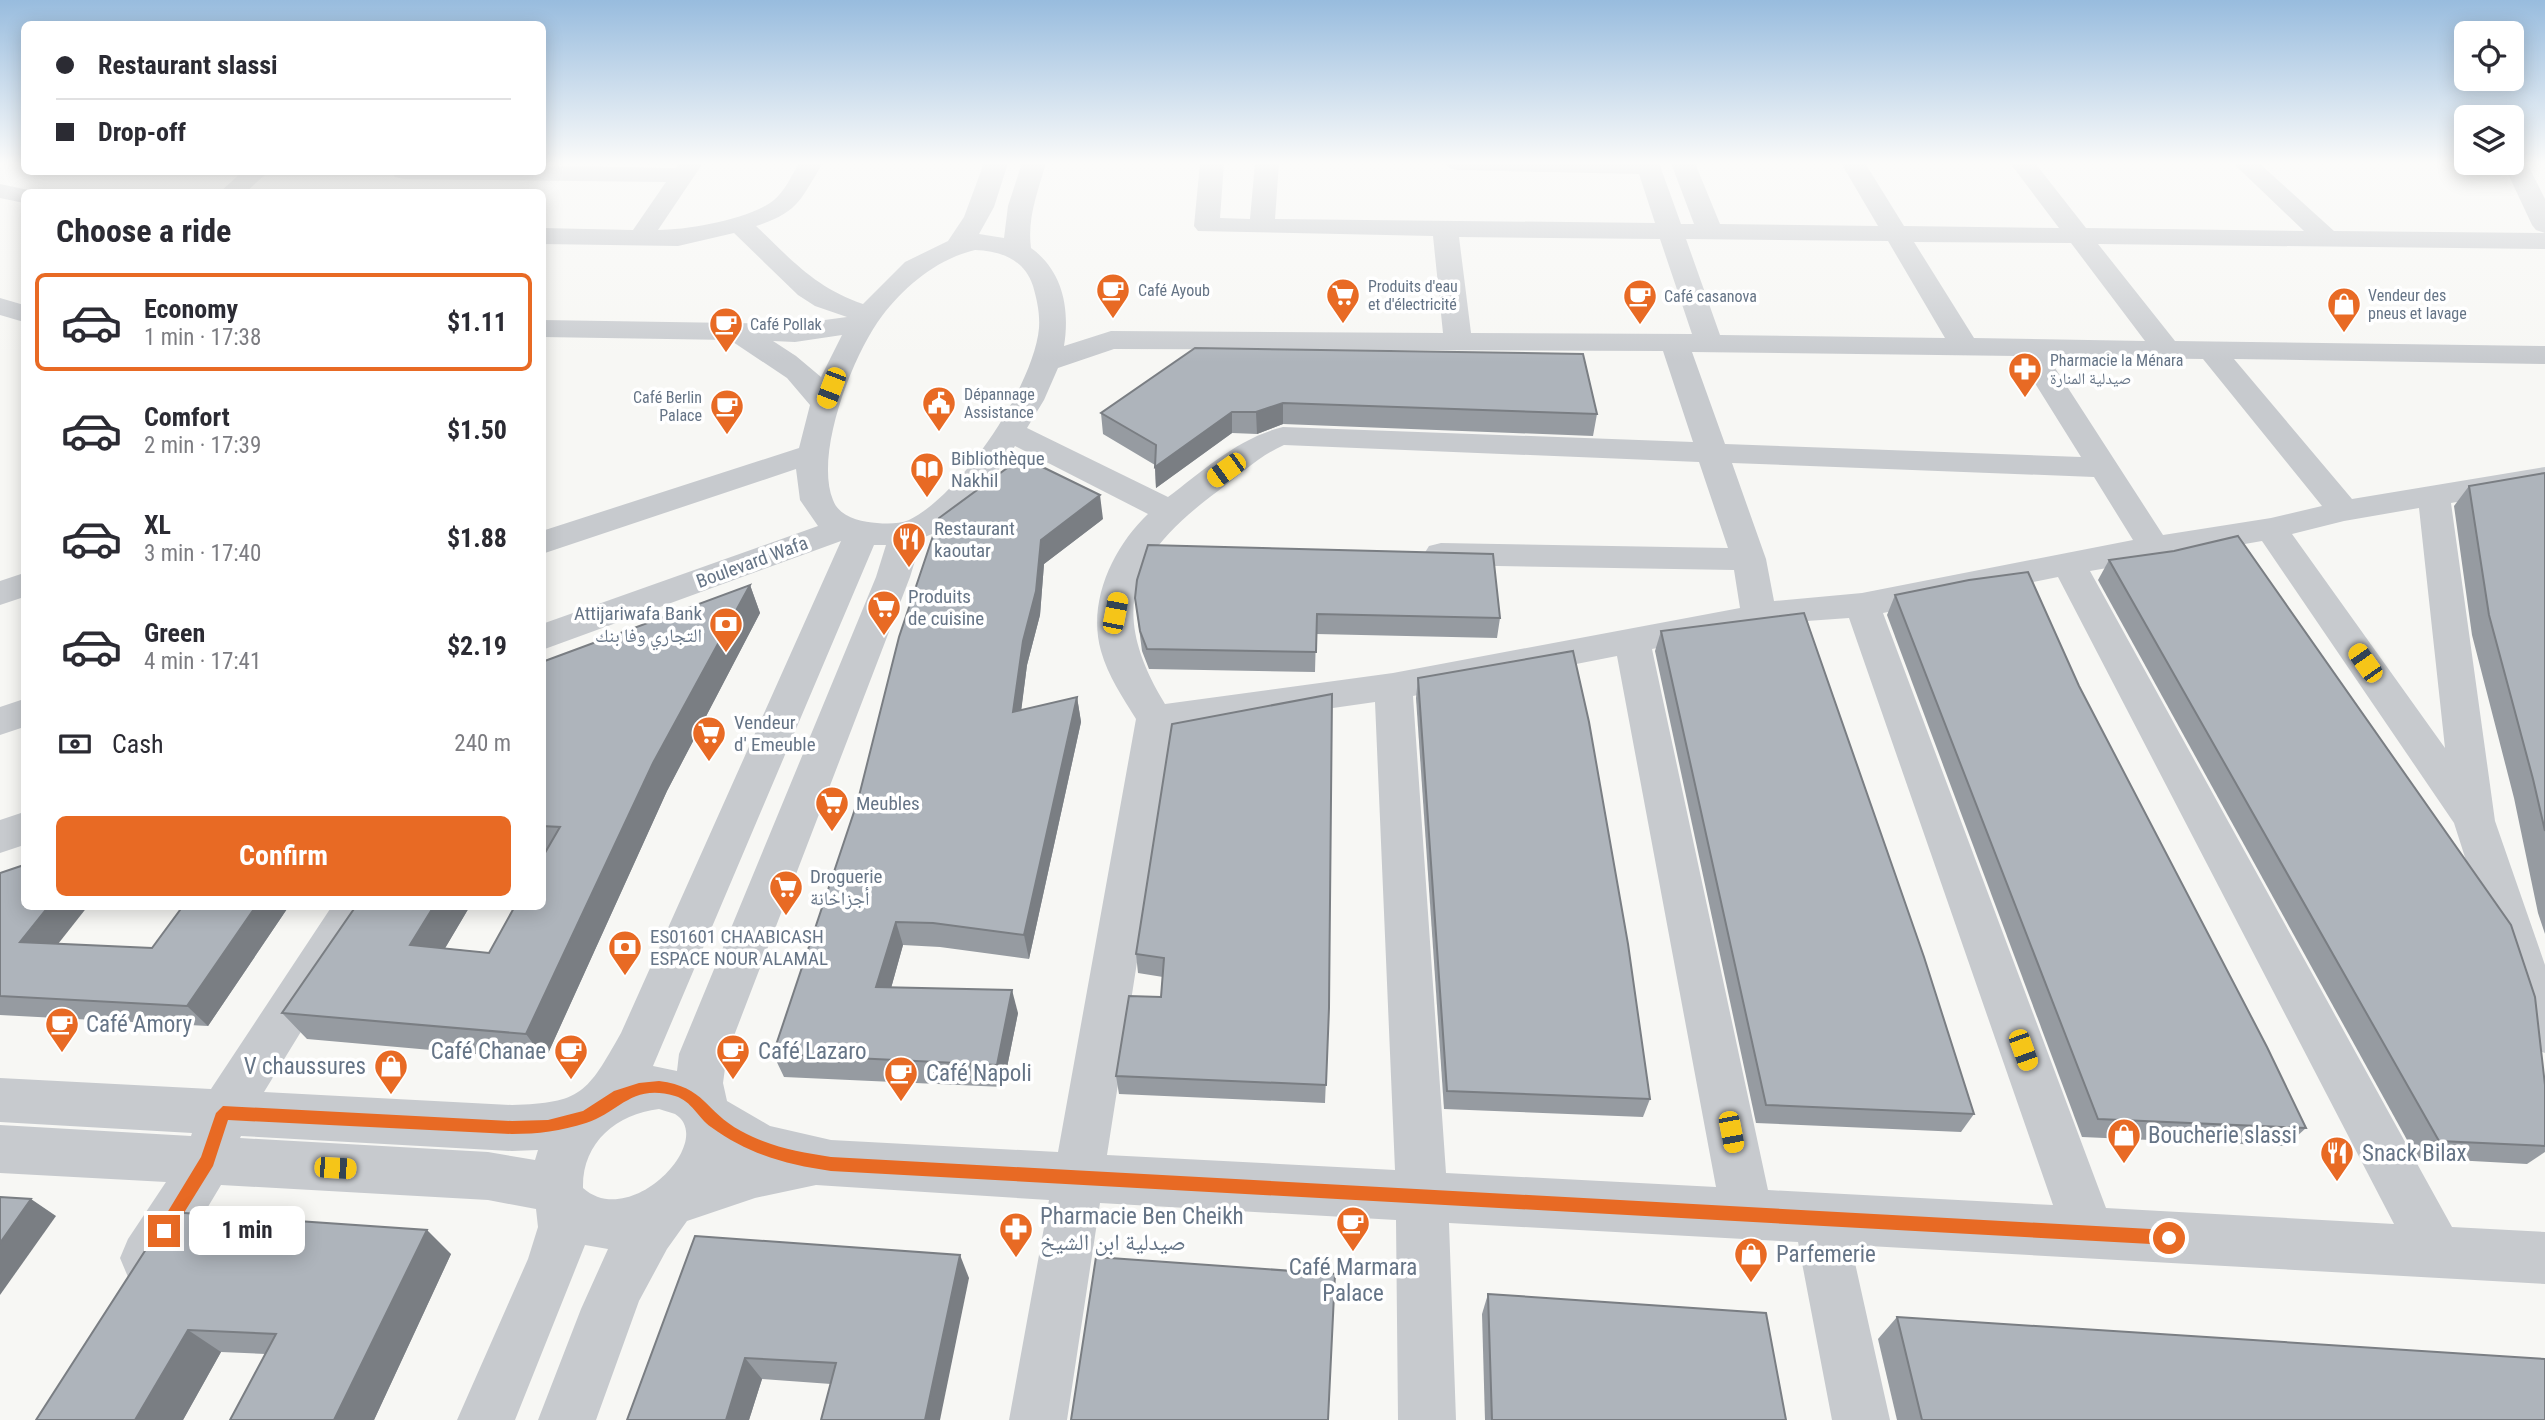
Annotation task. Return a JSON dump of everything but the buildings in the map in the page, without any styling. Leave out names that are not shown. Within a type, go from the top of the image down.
[{"type":"street","points":[[640,238],[646,229]]},
{"type":"street","points":[[546,236],[691,237],[720,229]]},
{"type":"street","points":[[745,229],[808,289],[866,319]]},
{"type":"street","points":[[958,245],[972,229]]},
{"type":"street","points":[[1016,229],[1018,249]]},
{"type":"street","points":[[1445,229],[1458,340]]},
{"type":"street","points":[[1517,229],[1899,236],[2545,241]]},
{"type":"street","points":[[1895,229],[1964,346]]},
{"type":"street","points":[[2075,229],[2167,349]]},
{"type":"street","points":[[2317,229],[2328,239]]},
{"type":"street","points":[[1672,232],[1709,343]]},
{"type":"street","points":[[991,242],[1018,249],[1030,258],[1048,288],[1053,319],[1044,363],[1010,432],[963,492],[927,524],[907,533],[878,535],[852,531],[821,510],[814,497],[812,483],[814,453],[825,404],[837,372],[866,319],[888,291],[932,256],[958,245],[991,242]]},
{"type":"street","points":[[0,306],[21,313]]},
{"type":"street","points":[[546,328],[795,333],[866,319]]},
{"type":"street","points":[[1053,319],[1111,340]]},
{"type":"street","points":[[0,322],[21,321]]},
{"type":"street","points":[[734,331],[796,371],[817,389],[825,404]]},
{"type":"street","points":[[1044,363],[1111,340],[1674,342],[2545,355]]},
{"type":"street","points":[[1674,342],[1749,559],[1759,616]]},
{"type":"street","points":[[2027,347],[2154,547]]},
{"type":"street","points":[[2211,350],[2344,511]]},
{"type":"street","points":[[1010,432],[1169,511]]},
{"type":"street","points":[[1038,1420],[1155,719],[1128,672],[1117,642],[1115,613],[1122,581],[1134,550],[1169,511],[1264,443],[1283,436],[2105,468]]},
{"type":"street","points":[[546,542],[814,453]]},
{"type":"street","points":[[1155,719],[1393,686],[1793,610],[1862,605],[2154,547],[2271,528],[2344,511],[2545,477]]},
{"type":"street","points":[[2434,497],[2474,821],[2545,1032]]},
{"type":"street","points":[[2271,528],[2474,821]]},
{"type":"street","points":[[486,1420],[553,1262],[564,1227],[556,1174],[560,1154],[571,1134],[621,1079],[639,1046],[840,589],[852,531]]},
{"type":"street","name":"Boulevard Wafa","points":[[546,637],[852,531]]},
{"type":"street","points":[[567,1420],[626,1265],[645,1233],[696,1180],[708,1159],[712,1137],[699,1083],[703,1054],[893,577],[907,533]]},
{"type":"street","points":[[1134,550],[1176,550]]},
{"type":"street","points":[[1413,554],[1749,559]]},
{"type":"street","points":[[2069,565],[2437,1252]]},
{"type":"street","points":[[0,593],[21,586]]},
{"type":"street","points":[[1862,605],[2089,1233]]},
{"type":"street","points":[[1632,640],[1747,1214]]},
{"type":"street","points":[[1393,686],[1422,1197],[1427,1420]]},
{"type":"street","points":[[0,721],[21,714]]},
{"type":"street","points":[[0,837],[21,829]]},
{"type":"street","points":[[127,1290],[208,1161],[223,1113],[353,910]]},
{"type":"street","points":[[0,1100],[512,1128],[548,1127],[593,1111],[629,1092],[659,1087],[678,1090],[693,1097],[707,1113],[734,1135],[763,1149],[795,1159],[831,1164],[2545,1258]]},
{"type":"street","points":[[0,1149],[488,1176],[532,1183],[560,1196],[572,1213],[586,1222],[605,1226],[626,1225],[672,1204],[755,1174],[831,1164]]},
{"type":"street","points":[[1819,1218],[1861,1420]]},
{"type":"place","name":"Café Ayoub","points":[[1113,320]]},
{"type":"place","name":"Produits d'eau et d'électricité","points":[[1343,325]]},
{"type":"place","name":"Café casanova","points":[[1640,326]]},
{"type":"place","name":"Vendeur des pneus et lavage","points":[[2344,334]]},
{"type":"place","name":"Café Pollak","points":[[726,354]]},
{"type":"place","name":"Pharmacie la Ménara صيدلية المنارة","points":[[2025,399]]},
{"type":"place","name":"Dépannage Assistance","points":[[939,433]]},
{"type":"place","name":"Café Berlin Palace","points":[[727,436]]},
{"type":"place","name":"Bibliothèque Nakhil","points":[[927,499]]},
{"type":"place","name":"Restaurant kaoutar","points":[[909,569]]},
{"type":"place","name":"Produits de cuisine","points":[[884,637]]},
{"type":"place","name":"Attijariwafa Bank التجاري وفا بنك","points":[[726,654]]},
{"type":"place","name":"Vendeur d' Emeuble","points":[[709,763]]},
{"type":"place","name":"Meubles","points":[[832,833]]},
{"type":"place","name":"Droguerie أجزاخانة","points":[[786,917]]},
{"type":"place","name":"ES01601 CHAABICASH ESPACE NOUR ALAMAL","points":[[625,977]]},
{"type":"place","name":"Café Amory","points":[[62,1054]]},
{"type":"place","name":"Café Chanae","points":[[571,1081]]},
{"type":"place","name":"Café Lazaro","points":[[733,1081]]},
{"type":"place","name":"V chaussures","points":[[391,1096]]},
{"type":"place","name":"Café Napoli","points":[[901,1103]]},
{"type":"place","name":"Boucherie slassi","points":[[2124,1165]]},
{"type":"place","name":"Snack Bilax","points":[[2337,1183]]},
{"type":"place","name":"Café Marmara Palace","points":[[1353,1253]]},
{"type":"place","name":"Pharmacie Ben Cheikh صيدلية ابن الشيخ","points":[[1016,1259]]},
{"type":"place","name":"Parfemerie","points":[[1751,1284]]},
{"type":"route","points":[[164,1231],[208,1161],[223,1113],[512,1128],[548,1127],[587,1116],[619,1096],[639,1089],[659,1087],[678,1090],[693,1097],[709,1117],[734,1135],[763,1149],[795,1159],[831,1164],[2169,1238]]}]
